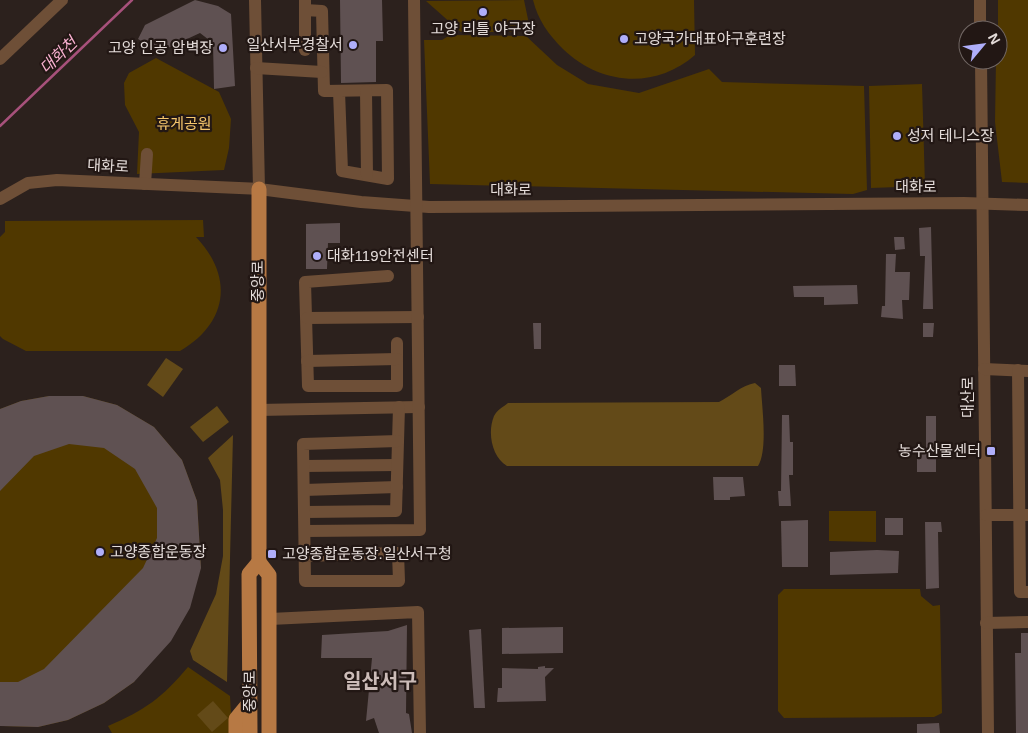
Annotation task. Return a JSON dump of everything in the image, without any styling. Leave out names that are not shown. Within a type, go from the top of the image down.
[{"type":"main road","name":"중앙로","points":[[259,189],[259,562],[269,575],[269,733]]},
{"type":"main road","name":"중앙로","points":[[250,733],[249,574],[259,562]]},
{"type":"main road","points":[[236,733],[236,719],[250,702]]},
{"type":"street","points":[[0,59],[62,0]]},
{"type":"street","name":"중앙로","points":[[255,0],[259,189]]},
{"type":"street","points":[[305,531],[420,530],[414,0]]},
{"type":"street","points":[[980,0],[980,20]]},
{"type":"street","points":[[305,50],[305,5],[322,11],[322,72],[324,92],[339,91],[387,90],[388,179],[342,171],[339,91]]},
{"type":"street","points":[[256,68],[322,72]]},
{"type":"street","name":"대산로","points":[[981,70],[988,733]]},
{"type":"street","points":[[366,91],[366,175]]},
{"type":"street","points":[[145,184],[147,154]]},
{"type":"street","name":"대화로","points":[[0,199],[18,187],[48,180],[259,189],[416,207],[1028,205]]},
{"type":"street","points":[[388,276],[306,282],[308,386],[398,386],[396,342]]},
{"type":"street","points":[[307,318],[418,317]]},
{"type":"street","points":[[307,361],[397,359]]},
{"type":"street","points":[[984,369],[1023,371],[1023,515],[1020,592],[1028,592]]},
{"type":"street","points":[[305,512],[396,511],[400,407]]},
{"type":"street","points":[[258,410],[419,407]]},
{"type":"street","points":[[305,556],[398,553],[399,581],[305,581],[303,444],[398,441]]},
{"type":"street","points":[[304,466],[397,465]]},
{"type":"street","points":[[304,490],[397,487]]},
{"type":"street","points":[[986,515],[1023,515]]},
{"type":"street","points":[[270,619],[418,612],[420,733]]},
{"type":"street","points":[[986,623],[1028,622]]},
{"type":"green space","name":"고양 리틀 야구장","points":[[524,0],[529,24],[516,32],[461,32],[426,1]]},
{"type":"green space","name":"고양국가대표야구훈련장","points":[[533,0],[694,0],[695,55],[663,74],[628,79],[610,76],[578,61],[563,49],[544,26]]},
{"type":"green space","points":[[998,0],[1028,0],[1028,183],[1002,182],[995,122],[996,70],[1008,70],[1008,20],[998,20]]},
{"type":"green space","points":[[450,35],[526,36],[557,65],[588,84],[639,93],[709,69],[722,82],[864,86],[867,190],[853,194],[430,184],[424,40],[442,40]]},
{"type":"green space","name":"휴게공원","points":[[156,58],[219,92],[231,119],[229,148],[224,170],[137,174],[139,132],[125,105],[124,83],[129,73]]},
{"type":"green space","name":"성저 테니스장","points":[[922,84],[925,186],[871,188],[869,86]]},
{"type":"green space","points":[[203,220],[204,237],[196,237],[208,252],[216,268],[220,283],[220,298],[216,313],[208,327],[196,340],[180,351],[26,351],[0,336],[0,237],[5,232],[5,221]]},
{"type":"green space","name":"고양종합운동장","points":[[49,396],[83,396],[117,405],[154,427],[182,460],[197,501],[201,568],[134,682],[104,703],[68,720],[38,727],[0,726],[0,409],[21,401]]},
{"type":"green space","points":[[829,511],[876,511],[876,542],[829,541]]},
{"type":"green space","points":[[784,589],[920,589],[921,596],[933,606],[940,605],[942,713],[934,717],[784,718],[778,711],[778,595]]},
{"type":"green space","points":[[188,667],[230,696],[232,733],[112,733],[108,726],[152,702],[170,687]]},
{"type":"shaded area","points":[[166,358],[183,369],[163,397],[147,385]]},
{"type":"shaded area","points":[[755,383],[761,388],[764,428],[763,450],[758,466],[507,466],[498,457],[492,444],[491,430],[494,416],[498,410],[508,403],[719,402],[741,388]]},
{"type":"shaded area","points":[[217,406],[229,422],[203,442],[190,427]]},
{"type":"shaded area","points":[[233,435],[227,682],[193,660],[190,651],[216,594],[223,556],[223,510],[220,480],[208,458]]},
{"type":"shaded area","points":[[213,701],[228,718],[212,732],[197,715]]},
{"type":"building","name":"고양 인공 암벽장","points":[[195,0],[218,6],[231,14],[235,86],[214,89],[213,43],[200,33],[159,52],[138,39],[145,25]]},
{"type":"building","name":"일산서부경찰서","points":[[340,0],[382,0],[383,41],[376,41],[376,82],[341,83]]},
{"type":"building","name":"대화119안전센터","points":[[340,223],[340,243],[328,243],[327,269],[306,269],[306,224]]},
{"type":"building","points":[[931,227],[933,309],[923,309],[925,256],[920,256],[919,228]]},
{"type":"building","points":[[894,237],[904,237],[905,249],[895,250]]},
{"type":"building","points":[[886,254],[896,254],[895,272],[910,272],[909,300],[902,300],[903,319],[881,317],[882,306],[885,306]]},
{"type":"building","points":[[857,285],[858,304],[824,305],[824,297],[794,297],[793,286]]},
{"type":"building","points":[[533,323],[541,323],[541,349],[534,349]]},
{"type":"building","points":[[923,323],[934,323],[933,337],[923,337]]},
{"type":"building","points":[[779,365],[795,365],[796,386],[779,386]]},
{"type":"building","points":[[49,396],[83,396],[117,405],[154,427],[182,460],[197,501],[201,568],[190,608],[171,641],[134,682],[104,703],[68,720],[38,727],[0,726],[0,682],[18,682],[44,669],[143,568],[157,538],[157,508],[135,469],[104,448],[69,444],[34,456],[0,491],[0,409],[21,401]]},
{"type":"building","points":[[782,415],[789,415],[790,442],[793,442],[793,475],[789,475],[791,506],[779,506],[778,491],[781,491]]},
{"type":"building","points":[[926,416],[936,416],[936,472],[917,472],[917,450],[926,449]]},
{"type":"building","points":[[713,477],[743,477],[745,496],[730,497],[730,500],[714,500]]},
{"type":"building","points":[[885,518],[903,518],[903,535],[885,535]]},
{"type":"building","points":[[808,520],[808,567],[782,567],[781,521]]},
{"type":"building","points":[[925,522],[941,522],[942,532],[938,532],[939,588],[926,589]]},
{"type":"building","points":[[899,551],[898,573],[830,575],[830,552]]},
{"type":"building","points":[[407,625],[406,713],[409,714],[412,733],[379,733],[374,718],[366,721],[372,658],[321,658],[322,635],[388,631]]},
{"type":"building","points":[[563,627],[563,653],[502,654],[502,628]]},
{"type":"building","points":[[481,629],[485,708],[474,708],[469,630]]},
{"type":"building","points":[[1021,633],[1028,633],[1028,733],[1016,733],[1015,653],[1021,653]]},
{"type":"building","points":[[545,666],[545,668],[554,668],[545,677],[546,701],[497,702],[498,688],[502,688],[502,668],[538,669],[538,667]]},
{"type":"building","points":[[939,723],[940,733],[917,733],[917,724]]},
{"type":"waterway","name":"대화천","points":[[0,126],[132,0]]},
{"type":"place","name":"고양 리틀 야구장","points":[[483,12]]},
{"type":"place","name":"고양국가대표야구훈련장","points":[[624,39]]},
{"type":"place","name":"일산서부경찰서","points":[[353,45]]},
{"type":"place","name":"고양 인공 암벽장","points":[[223,48]]},
{"type":"place","name":"성저 테니스장","points":[[897,136]]},
{"type":"place","name":"대화119안전센터","points":[[317,256]]},
{"type":"place","name":"농수산물센터","points":[[991,451]]},
{"type":"place","name":"고양종합운동장","points":[[100,552]]},
{"type":"place","name":"고양종합운동장.일산서구청","points":[[272,554]]},
{"type":"district","name":"일산서구","points":[[380,681]]}]
